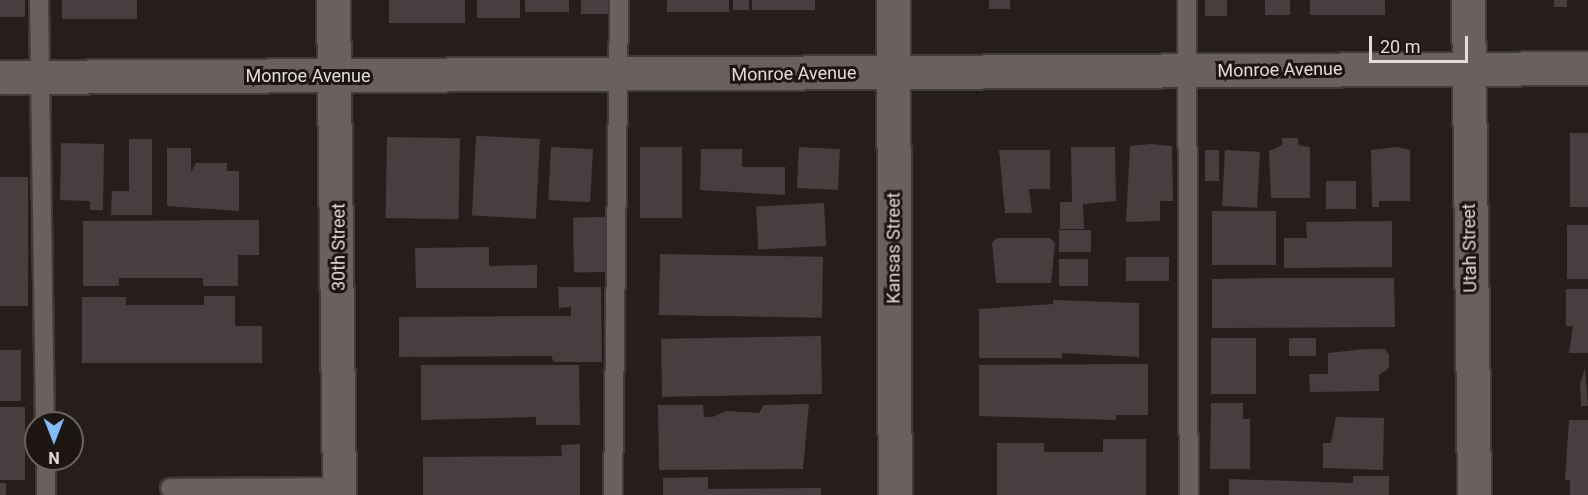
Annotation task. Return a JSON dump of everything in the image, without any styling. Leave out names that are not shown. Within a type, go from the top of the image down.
[{"type":"street","name":"30th Street","points":[[333,0],[336,76],[339,491]]},
{"type":"street","name":"Kansas Street","points":[[892,0],[895,495]]},
{"type":"street","name":"Utah Street","points":[[1468,0],[1473,495]]},
{"type":"street","name":"Monroe Avenue","points":[[0,77],[619,77],[892,72],[1588,68]]},
{"type":"lane","points":[[39,0],[45,411]]},
{"type":"lane","points":[[614,495],[619,0]]},
{"type":"lane","points":[[1187,0],[1189,495]]},
{"type":"lane","points":[[46,471],[46,495]]},
{"type":"lane","points":[[170,488],[339,491]]},
{"type":"building","points":[[0,0],[25,0],[25,17],[0,17]]},
{"type":"building","points":[[62,0],[137,0],[137,19],[62,19]]},
{"type":"building","points":[[389,0],[465,0],[465,23],[389,23]]},
{"type":"building","points":[[477,0],[520,0],[520,18],[477,18]]},
{"type":"building","points":[[525,0],[569,0],[569,12],[525,12]]},
{"type":"building","points":[[581,0],[609,0],[609,14],[581,14]]},
{"type":"building","points":[[667,0],[729,0],[729,12],[667,12]]},
{"type":"building","points":[[733,0],[749,0],[749,10],[733,10]]},
{"type":"building","points":[[752,0],[815,0],[815,10],[752,10]]},
{"type":"building","points":[[989,0],[1010,0],[1010,9],[989,9]]},
{"type":"building","points":[[1205,0],[1227,0],[1227,16],[1205,16]]},
{"type":"building","points":[[1265,0],[1290,0],[1290,15],[1265,15]]},
{"type":"building","points":[[1310,0],[1385,0],[1385,15],[1310,15]]},
{"type":"building","points":[[1554,0],[1567,0],[1567,7],[1554,7]]},
{"type":"building","points":[[1570,133],[1588,133],[1588,207],[1570,207]]},
{"type":"building","points":[[476,136],[540,139],[536,219],[472,216]]},
{"type":"building","points":[[387,137],[460,138],[459,219],[386,218]]},
{"type":"building","points":[[1282,138],[1298,138],[1298,145],[1310,147],[1310,198],[1271,198],[1269,151],[1282,145]]},
{"type":"building","points":[[129,139],[152,139],[152,215],[111,215],[112,191],[129,191]]},
{"type":"building","points":[[61,143],[104,144],[103,210],[90,210],[90,201],[60,200]]},
{"type":"building","points":[[1151,144],[1172,146],[1173,201],[1160,201],[1160,221],[1126,222],[1130,146]]},
{"type":"building","points":[[551,147],[593,149],[590,202],[548,200]]},
{"type":"building","points":[[640,147],[682,147],[682,218],[640,218]]},
{"type":"building","points":[[799,147],[840,149],[838,190],[797,188]]},
{"type":"building","points":[[1071,147],[1115,147],[1116,201],[1083,204],[1084,229],[1060,229],[1060,202],[1072,202]]},
{"type":"building","points":[[1398,147],[1410,150],[1410,201],[1379,201],[1379,207],[1372,207],[1371,150]]},
{"type":"building","points":[[167,148],[191,148],[191,172],[196,163],[227,163],[227,171],[239,171],[239,211],[167,206]]},
{"type":"building","points":[[701,149],[742,149],[742,167],[785,167],[785,195],[700,190]]},
{"type":"building","points":[[999,150],[1050,150],[1050,189],[1029,189],[1032,213],[1005,213]]},
{"type":"building","points":[[1205,150],[1219,150],[1219,181],[1205,181]]},
{"type":"building","points":[[1225,150],[1260,152],[1257,208],[1222,206]]},
{"type":"building","points":[[0,177],[28,177],[28,306],[0,306]]},
{"type":"building","points":[[1326,181],[1356,181],[1356,209],[1326,209]]},
{"type":"building","points":[[824,203],[826,246],[758,249],[756,207]]},
{"type":"building","points":[[1212,211],[1276,211],[1276,265],[1212,265]]},
{"type":"building","points":[[606,217],[607,272],[574,273],[573,218]]},
{"type":"building","points":[[259,220],[259,255],[238,255],[238,286],[203,286],[203,278],[119,278],[119,286],[83,286],[83,221]]},
{"type":"building","points":[[1392,221],[1392,267],[1284,268],[1284,238],[1307,238],[1306,222]]},
{"type":"building","points":[[1567,225],[1588,225],[1588,279],[1567,279]]},
{"type":"building","points":[[1059,230],[1091,230],[1091,252],[1059,252]]},
{"type":"building","points":[[997,238],[1050,238],[1055,243],[1051,283],[996,283],[992,243]]},
{"type":"building","points":[[489,247],[489,266],[537,265],[537,288],[416,288],[415,248]]},
{"type":"building","points":[[660,254],[823,257],[822,318],[659,315]]},
{"type":"building","points":[[1126,257],[1169,257],[1169,281],[1126,281]]},
{"type":"building","points":[[1059,259],[1088,259],[1088,286],[1059,286]]},
{"type":"building","points":[[1394,278],[1395,327],[1212,328],[1212,279]]},
{"type":"building","points":[[558,287],[601,287],[602,362],[554,362],[551,356],[399,357],[399,317],[571,316],[571,307],[559,308]]},
{"type":"building","points":[[1566,289],[1588,289],[1588,353],[1569,353],[1573,326],[1566,326]]},
{"type":"building","points":[[204,296],[235,296],[235,326],[262,326],[262,363],[82,363],[82,297],[126,297],[126,305],[204,305]]},
{"type":"building","points":[[1053,300],[1139,303],[1139,357],[1062,353],[1062,358],[979,358],[979,309],[1053,304]]},
{"type":"building","points":[[821,336],[822,394],[662,397],[661,339]]},
{"type":"building","points":[[1211,338],[1256,338],[1256,394],[1211,394]]},
{"type":"building","points":[[1289,338],[1316,338],[1316,356],[1289,356]]},
{"type":"building","points":[[1385,349],[1389,355],[1389,368],[1379,375],[1379,391],[1310,392],[1309,374],[1328,374],[1328,353]]},
{"type":"building","points":[[0,350],[21,350],[21,401],[0,401]]},
{"type":"building","points":[[1148,364],[1148,415],[1116,415],[1116,420],[979,416],[979,365]]},
{"type":"building","points":[[421,365],[579,365],[580,425],[536,425],[536,417],[421,420]]},
{"type":"building","points":[[1585,368],[1588,406],[1581,406],[1580,384]]},
{"type":"building","points":[[1211,403],[1243,403],[1243,419],[1250,419],[1250,469],[1210,469]]},
{"type":"building","points":[[809,404],[803,469],[659,470],[658,405],[703,405],[704,417],[712,417],[727,411],[759,413],[764,405]]},
{"type":"building","points":[[0,407],[25,407],[25,480],[0,480]]},
{"type":"building","points":[[1336,417],[1384,418],[1383,470],[1323,468],[1323,443],[1331,443]]},
{"type":"building","points":[[1569,420],[1588,420],[1588,495],[1570,495],[1570,480],[1565,480]]},
{"type":"building","points":[[1103,439],[1146,439],[1146,495],[997,495],[997,443],[1044,443],[1044,452],[1103,452]]},
{"type":"building","points":[[580,444],[580,495],[423,495],[423,457],[562,456],[561,445]]},
{"type":"building","points":[[1353,476],[1389,476],[1389,495],[1229,495],[1229,479],[1353,483]]},
{"type":"building","points":[[708,477],[708,489],[821,488],[821,495],[663,495],[663,478]]},
{"type":"building","points":[[0,483],[6,483],[6,495],[0,495]]}]
